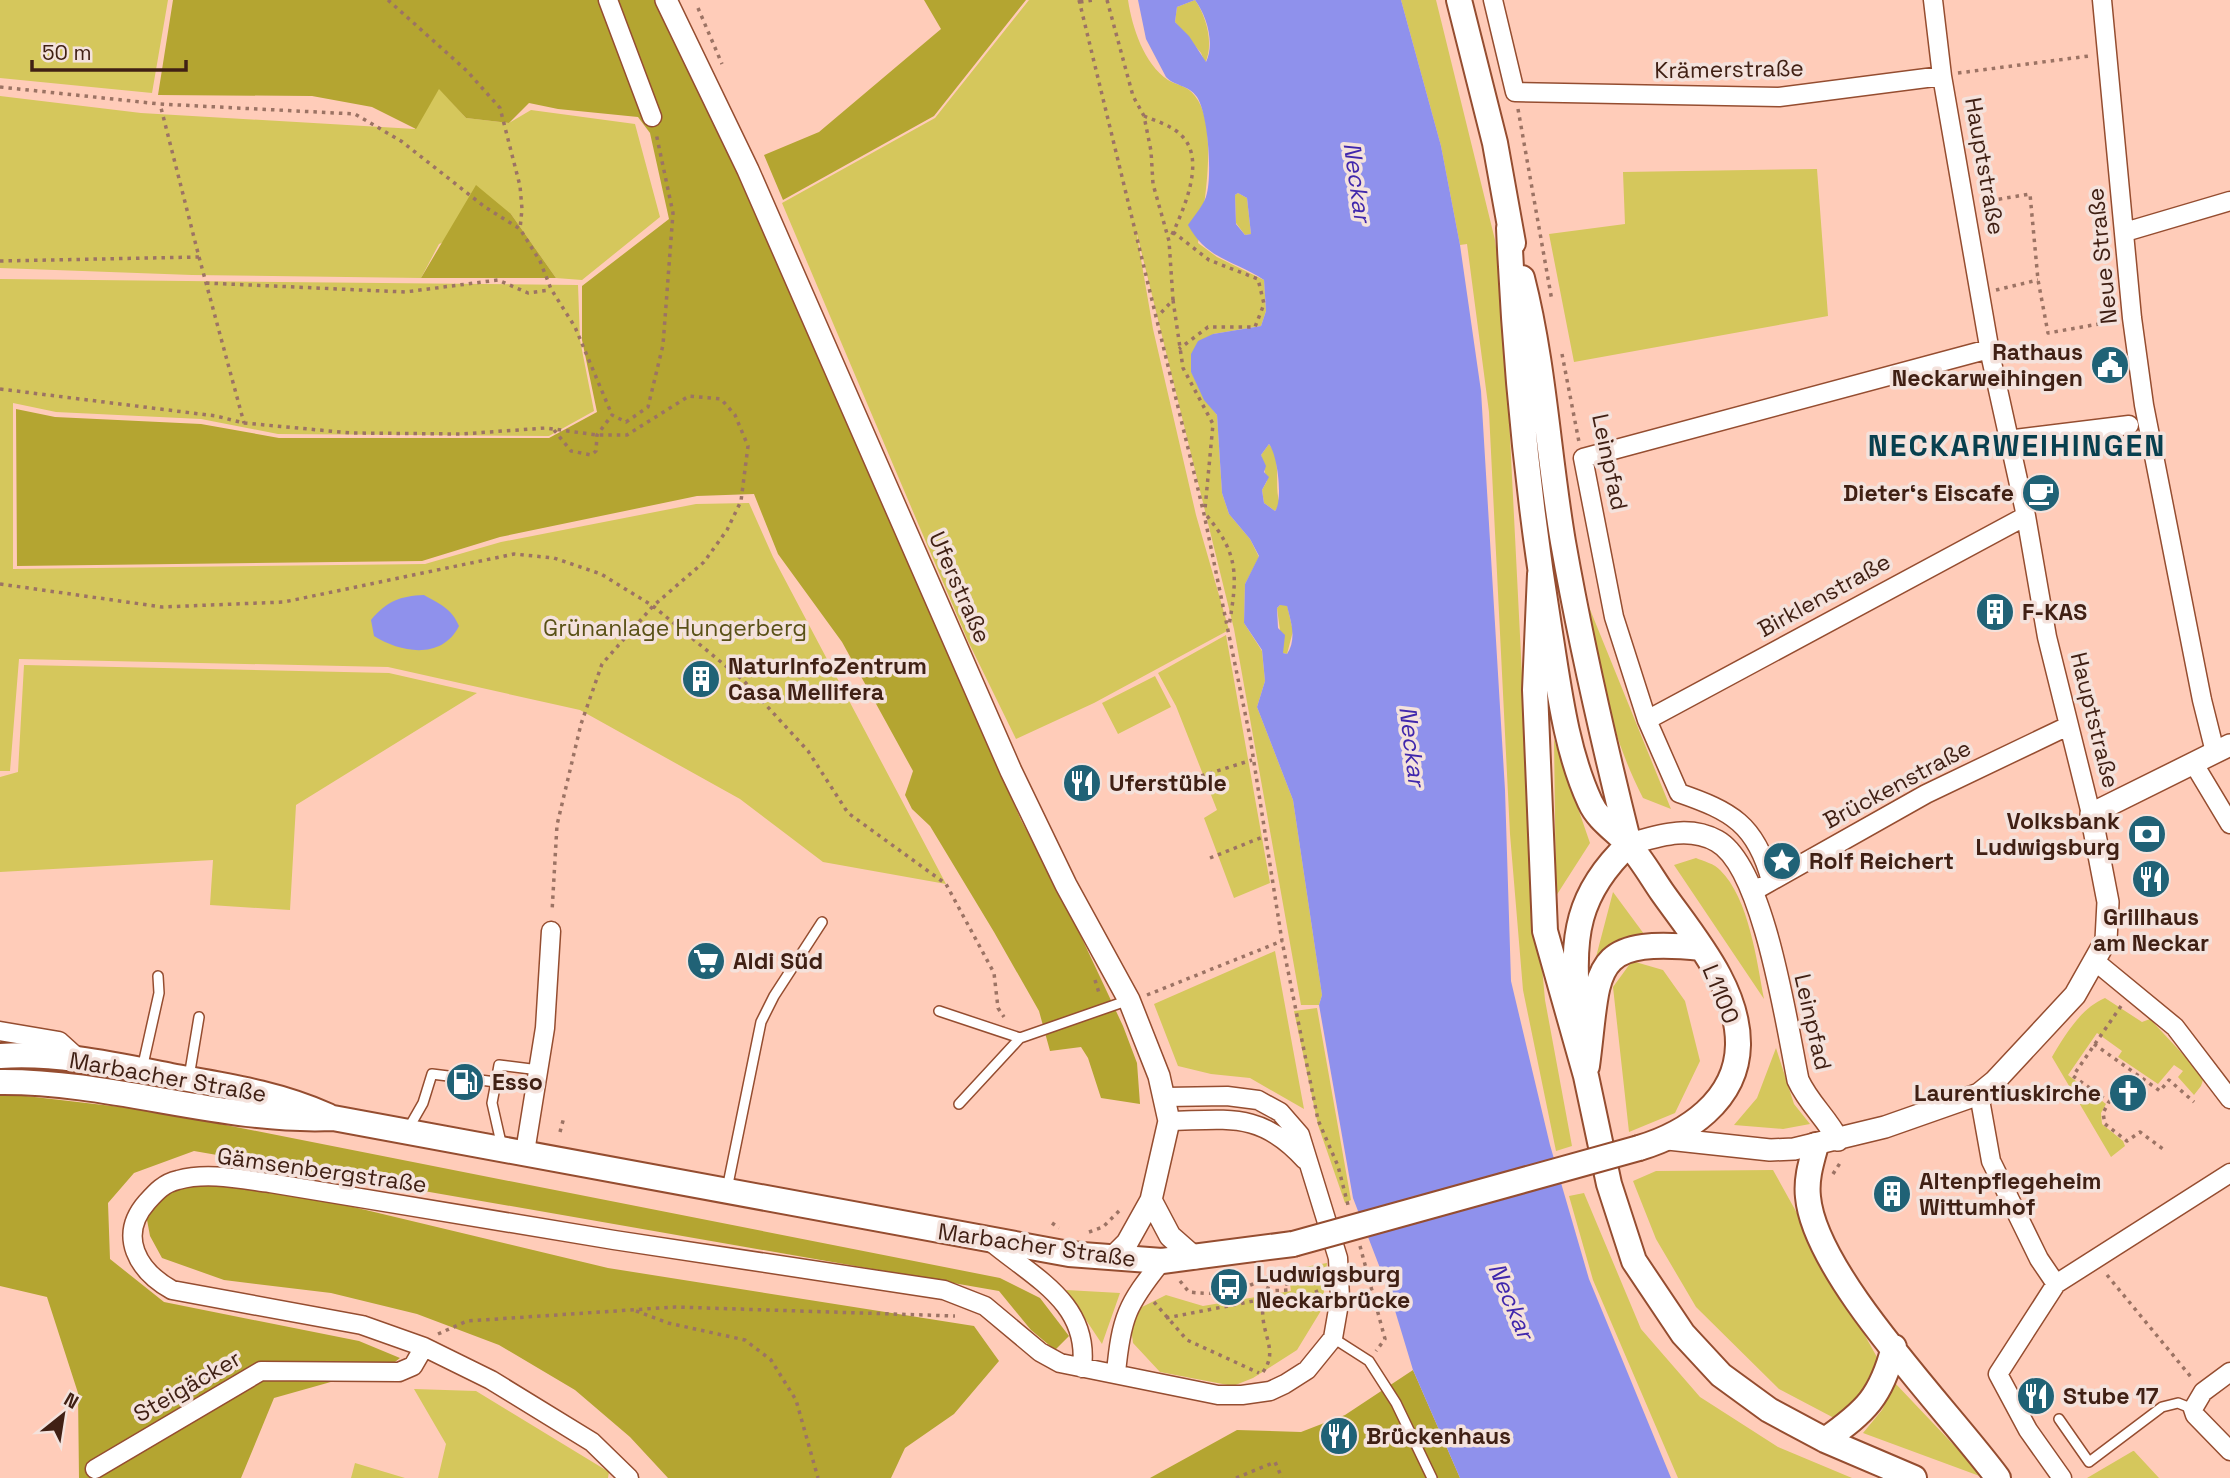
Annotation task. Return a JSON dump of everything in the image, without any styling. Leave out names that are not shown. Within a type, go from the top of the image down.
[{"type":"main road","points":[[1459,0],[1495,143],[1509,228],[1533,320],[1563,539],[1586,665],[1629,844]]},
{"type":"main road","points":[[1509,228],[1520,404],[1540,574],[1577,766],[1590,804],[1610,830],[1629,844]]},
{"type":"main road","points":[[1540,574],[1535,690],[1545,931],[1586,1076],[1609,1184],[1634,1261],[1683,1334],[1721,1375],[1769,1410],[1825,1440],[1914,1478]]},
{"type":"main road","points":[[1586,1076],[1574,971],[1577,931],[1585,900],[1595,882],[1608,864],[1629,844]]},
{"type":"main road","name":"L1100","points":[[1629,844],[1702,948],[1736,1018],[1738,1048],[1731,1074],[1709,1110],[1685,1131],[1668,1139]]},
{"type":"main road","points":[[1586,1076],[1600,972],[1612,959],[1639,945],[1702,948]]},
{"type":"main road","name":"Marbacher Straße","points":[[0,1056],[80,1060],[142,1070],[186,1091]]},
{"type":"main road","name":"Marbacher Straße","points":[[0,1082],[253,1096],[288,1120],[332,1118],[1042,1250],[1162,1261],[1293,1244],[1668,1139]]},
{"type":"main road","points":[[1832,1148],[1807,1181],[1808,1200],[1816,1226],[1834,1264],[1866,1314],[1998,1478]]},
{"type":"main road","points":[[1825,1440],[1865,1411],[1888,1368],[1894,1347]]},
{"type":"street","points":[[608,0],[652,117]]},
{"type":"street","name":"Uferstraße","points":[[666,0],[748,170],[1011,771],[1066,885],[1129,1000],[1166,1097],[1169,1121],[1151,1200],[1127,1243],[1112,1258]]},
{"type":"street","points":[[1493,0],[1515,92]]},
{"type":"street","name":"Hauptstraße","points":[[1668,1139],[1770,1150],[1832,1148],[1979,1094],[2038,1037],[2075,995],[2106,940],[2109,921],[2091,814],[2048,637],[2026,516],[2007,440],[1989,349],[1942,75],[1933,0]]},
{"type":"street","name":"Neue Straße","points":[[2102,0],[2105,55],[2132,318],[2150,439],[2202,700],[2223,749]]},
{"type":"street","name":"Krämerstraße","points":[[1515,92],[1779,97],[1942,75]]},
{"type":"street","points":[[2125,232],[2230,201]]},
{"type":"street","points":[[1583,458],[1989,349]]},
{"type":"street","points":[[2007,440],[2129,425]]},
{"type":"street","name":"Leinpfad","points":[[1583,458],[1614,617],[1647,720],[1679,793],[1724,809],[1752,837],[1765,858],[1760,893],[1798,1080],[1807,1100],[1831,1127],[1832,1148]]},
{"type":"street","name":"Birklenstraße","points":[[1647,720],[1895,584],[2026,516]]},
{"type":"street","name":"Brückenstraße","points":[[1760,893],[1926,794],[2068,726]]},
{"type":"street","points":[[2091,814],[2223,749]]},
{"type":"street","points":[[2194,764],[2230,824]]},
{"type":"street","points":[[1629,844],[1668,833],[1693,832],[1716,840],[1735,857],[1760,893]]},
{"type":"street","points":[[514,1150],[538,1070],[545,1028],[551,931]]},
{"type":"street","points":[[2096,962],[2175,1027],[2230,1099]]},
{"type":"street","points":[[0,1031],[59,1041],[80,1060]]},
{"type":"street","points":[[1979,1094],[1991,1161],[2039,1259],[2056,1284]]},
{"type":"street","points":[[1166,1097],[1244,1097],[1269,1105],[1291,1122],[1300,1135],[1325,1211],[1339,1276],[1338,1318],[1333,1338]]},
{"type":"street","points":[[1169,1121],[1237,1120],[1265,1127],[1290,1143],[1310,1165]]},
{"type":"street","points":[[2062,1478],[2028,1430],[1998,1374],[2056,1284],[2230,1172]]},
{"type":"street","name":"Gämsenbergstraße","points":[[629,1478],[592,1442],[491,1380],[424,1347],[362,1325],[172,1290],[153,1279],[139,1261],[133,1243],[133,1224],[159,1188],[176,1180],[226,1177],[270,1183],[641,1245],[944,1290],[985,1306],[1045,1356],[1082,1368],[1218,1395],[1270,1391],[1307,1370],[1333,1338]]},
{"type":"street","points":[[1151,1200],[1170,1236],[1195,1258]]},
{"type":"street","points":[[990,1241],[1055,1293],[1071,1310],[1082,1332],[1082,1368]]},
{"type":"street","points":[[1116,1373],[1123,1318],[1140,1287],[1162,1261]]},
{"type":"street","name":"Steigäcker","points":[[96,1469],[169,1422],[261,1371],[399,1372],[413,1366],[424,1347]]},
{"type":"street","points":[[2230,1372],[2203,1392],[2193,1409],[2195,1415],[2230,1451]]},
{"type":"lane","points":[[727,1191],[761,1022],[774,996],[822,922]]},
{"type":"lane","points":[[142,1070],[159,993],[158,976]]},
{"type":"lane","points":[[960,1104],[1020,1038],[1129,1000]]},
{"type":"lane","points":[[939,1011],[1020,1038]]},
{"type":"lane","points":[[186,1091],[199,1017]]},
{"type":"lane","points":[[514,1150],[492,1103],[499,1065],[538,1070]]},
{"type":"lane","points":[[407,1131],[423,1103],[432,1074],[496,1082]]},
{"type":"lane","points":[[1333,1338],[1369,1362],[1396,1403],[1432,1478]]},
{"type":"lane","points":[[2059,1419],[2089,1462],[2162,1407],[2178,1404],[2193,1409]]},
{"type":"path","points":[[388,0],[467,71],[500,108],[520,186],[520,229]]},
{"type":"path","points":[[1093,0],[1080,1],[1158,316],[1229,630],[1282,941],[1318,1120],[1338,1166],[1349,1206]]},
{"type":"path","points":[[1107,0],[1133,96],[1144,116],[1151,151],[1153,184],[1169,241],[1179,349],[1187,378],[1213,424],[1204,514],[1226,539],[1236,582],[1229,630]]},
{"type":"path","points":[[1942,75],[2105,55]]},
{"type":"path","points":[[0,87],[160,104],[355,114],[401,141],[485,207],[520,229],[540,261],[551,289],[575,327],[612,415],[626,422],[648,407],[663,345],[673,213],[652,117]]},
{"type":"path","points":[[1515,92],[1554,311]]},
{"type":"path","points":[[160,104],[244,423]]},
{"type":"path","points":[[1144,116],[1182,136],[1190,149],[1190,185],[1169,241]]},
{"type":"path","points":[[1965,205],[2030,194],[2038,280],[2048,333],[2132,318]]},
{"type":"path","points":[[1173,232],[1209,260],[1258,279],[1264,304],[1255,327],[1208,327],[1179,349]]},
{"type":"path","points":[[0,261],[199,257]]},
{"type":"path","points":[[206,283],[405,292],[498,280],[528,293],[551,289]]},
{"type":"path","points":[[1981,293],[2038,280]]},
{"type":"path","points":[[1158,316],[1173,300]]},
{"type":"path","name":"Leinpfad","points":[[1562,352],[1583,458]]},
{"type":"path","points":[[0,389],[216,416],[244,423],[351,433],[461,434],[553,429],[597,435],[627,435],[689,396],[722,399],[735,415],[748,446],[741,501],[727,530],[704,562],[653,606],[601,664],[581,724],[557,825],[551,931]]},
{"type":"path","points":[[648,407],[659,414]]},
{"type":"path","points":[[553,429],[571,451],[591,455],[596,451],[597,435],[612,415]]},
{"type":"path","points":[[0,584],[162,607],[284,601],[514,554],[554,558],[601,574],[653,606],[744,681],[808,751],[848,813],[946,884],[994,973],[998,1008],[1020,1038]]},
{"type":"path","points":[[1200,776],[1253,760]]},
{"type":"path","points":[[1210,858],[1265,836]]},
{"type":"path","points":[[1129,1000],[1282,941]]},
{"type":"path","points":[[2121,1006],[2073,1076],[2109,1102],[2103,1113],[2105,1124],[2127,1141],[2140,1132],[2163,1149]]},
{"type":"path","points":[[2094,1044],[2160,1091],[2168,1080],[2194,1102]]},
{"type":"path","points":[[560,1132],[564,1117]]},
{"type":"path","points":[[1832,1148],[1833,1175]]},
{"type":"path","points":[[1084,1234],[1103,1227],[1126,1203]]},
{"type":"path","points":[[1360,1245],[1385,1339],[1369,1362]]},
{"type":"path","points":[[2094,1258],[2203,1392]]},
{"type":"path","points":[[1153,1301],[1187,1340],[1262,1374],[1270,1363],[1271,1347],[1262,1317],[1264,1298],[1273,1274],[1242,1291],[1220,1295],[1189,1292],[1162,1261]]},
{"type":"path","points":[[1267,1291],[1288,1290],[1284,1269]]},
{"type":"path","points":[[1166,1318],[1264,1298],[1293,1302],[1317,1293],[1339,1276]]},
{"type":"path","points":[[424,1347],[443,1330],[467,1321],[632,1310],[804,1309],[957,1316]]},
{"type":"path","points":[[632,1310],[668,1323],[745,1340],[771,1360],[796,1400],[818,1478]]},
{"type":"path","points":[[1236,1478],[1275,1462],[1282,1478]]},
{"type":"green space","points":[[0,0],[168,0],[152,93],[0,78]]},
{"type":"green space","points":[[1029,0],[1128,0],[1140,44],[1152,65],[1168,80],[1192,92],[1202,109],[1206,126],[1208,167],[1198,243],[1217,257],[1264,280],[1266,311],[1261,326],[1213,334],[1191,371],[1204,398],[1217,415],[1222,493],[1229,514],[1250,539],[1259,557],[1245,584],[1244,623],[1262,651],[1265,681],[1257,707],[1293,800],[1322,995],[1319,1005],[1301,1005],[1234,629],[1136,230],[1153,329],[1196,515],[1229,630],[1094,703],[1016,739],[968,641],[782,203],[935,118]]},
{"type":"green space","points":[[1195,0],[1208,31],[1209,48],[1205,63],[1201,53],[1175,22],[1177,7]]},
{"type":"green space","points":[[1401,0],[1436,0],[1495,240],[1503,297],[1530,835],[1545,1000],[1572,1146],[1556,1151],[1523,990],[1510,834],[1489,412],[1467,244],[1460,245],[1441,146]]},
{"type":"green space","points":[[439,88],[466,118],[509,123],[531,110],[635,124],[660,217],[582,280],[556,278],[511,214],[439,244],[421,278],[192,275],[0,268],[0,96],[141,113],[415,129]]},
{"type":"green space","points":[[1817,169],[1828,316],[1574,362],[1549,234],[1625,224],[1623,172]]},
{"type":"green space","points":[[1238,193],[1247,198],[1251,234],[1245,235],[1236,223],[1235,195]]},
{"type":"green space","name":"Grünanlage Hungerberg","points":[[0,279],[578,285],[580,340],[594,411],[549,436],[278,434],[201,419],[56,412],[13,403],[13,569],[425,564],[501,542],[696,504],[749,503],[773,557],[946,884],[823,862],[740,799],[580,710],[388,667],[19,659],[10,771],[0,771]]},
{"type":"green space","points":[[1269,444],[1277,466],[1280,504],[1275,511],[1264,503],[1262,490],[1267,481],[1261,455]]},
{"type":"green space","points":[[1587,602],[1671,809],[1643,798],[1622,751],[1607,703]]},
{"type":"green space","points":[[1287,605],[1293,631],[1287,654],[1283,653],[1277,608]]},
{"type":"green space","points":[[1226,635],[1270,883],[1234,898],[1204,818],[1217,810],[1176,706],[1158,673]]},
{"type":"green space","points":[[24,665],[389,673],[477,693],[296,805],[290,910],[210,905],[213,860],[0,872],[0,777],[18,772]]},
{"type":"green space","points":[[1155,676],[1171,707],[1118,734],[1102,703]]},
{"type":"green space","points":[[1554,739],[1590,843],[1556,896]]},
{"type":"green space","points":[[1696,858],[1718,868],[1738,897],[1755,949],[1764,999],[1674,865]]},
{"type":"green space","points":[[1613,892],[1644,934],[1621,938],[1596,957]]},
{"type":"green space","points":[[1275,951],[1304,1109],[1250,1078],[1211,1074],[1178,1066],[1154,1004]]},
{"type":"green space","points":[[1632,961],[1663,970],[1685,1001],[1700,1061],[1675,1113],[1629,1132],[1613,987]]},
{"type":"green space","points":[[2105,998],[2142,1022],[2150,1019],[2204,1077],[2194,1095],[2178,1077],[2183,1071],[2174,1065],[2158,1084],[2118,1057],[2122,1051],[2097,1033],[2068,1075],[2106,1104],[2101,1113],[2102,1124],[2123,1141],[2125,1146],[2111,1157],[2052,1057],[2081,1015]]},
{"type":"green space","points":[[1317,1008],[1351,1200],[1345,1203],[1318,1125],[1294,1011]]},
{"type":"green space","points":[[1776,1048],[1794,1104],[1810,1124],[1783,1129],[1734,1125],[1757,1098]]},
{"type":"green space","points":[[1773,1170],[1878,1359],[1856,1403],[1836,1419],[1779,1389],[1696,1307],[1656,1239],[1633,1181],[1656,1171]]},
{"type":"green space","points":[[1584,1193],[1641,1329],[1700,1397],[1778,1447],[1852,1478],[1678,1478],[1593,1280],[1569,1196]]},
{"type":"green space","points":[[1327,1263],[1322,1309],[1297,1350],[1253,1378],[1233,1386],[1160,1372],[1133,1343],[1131,1327],[1142,1307],[1166,1295],[1203,1306],[1291,1291],[1288,1270]]},
{"type":"green space","points":[[1066,1290],[1120,1293],[1102,1344]]},
{"type":"green space","points":[[1895,1383],[1985,1478],[1863,1433],[1882,1410]]},
{"type":"green space","points":[[414,1389],[476,1391],[609,1472],[608,1478],[438,1478],[446,1444]]},
{"type":"green space","points":[[2133,1451],[2159,1478],[2087,1478]]},
{"type":"green space","points":[[355,1463],[405,1478],[351,1478]]},
{"type":"shaded area","points":[[173,0],[669,0],[776,260],[1021,820],[1063,898],[1123,1026],[1137,1063],[1140,1104],[1101,1098],[1088,1058],[1081,1047],[1050,1051],[1039,1011],[930,826],[912,809],[905,795],[913,771],[842,642],[778,554],[754,494],[697,496],[500,537],[422,561],[17,566],[16,409],[55,417],[201,424],[279,438],[549,438],[597,412],[582,340],[582,286],[669,219],[650,133],[638,117],[558,109],[529,103],[509,123],[466,118],[439,89],[416,129],[372,107],[312,96],[158,95]]},
{"type":"shaded area","points":[[924,0],[1026,0],[934,116],[783,200],[764,155],[819,132],[941,29]]},
{"type":"shaded area","points":[[476,185],[511,214],[556,278],[421,278]]},
{"type":"shaded area","points":[[0,1093],[155,1111],[1000,1278],[1040,1298],[1069,1336],[1055,1350],[1031,1330],[999,1291],[194,1151],[134,1173],[108,1203],[110,1259],[164,1302],[359,1341],[400,1358],[391,1365],[274,1398],[241,1478],[79,1478],[78,1393],[47,1297],[0,1286]]},
{"type":"shaded area","points":[[179,1180],[249,1182],[608,1268],[974,1326],[999,1361],[954,1414],[905,1448],[891,1478],[668,1478],[630,1437],[575,1390],[499,1345],[417,1314],[331,1293],[224,1280],[162,1258],[150,1236],[145,1209]]},
{"type":"shaded area","points":[[1413,1370],[1460,1478],[1150,1478],[1237,1430],[1301,1432],[1345,1415]]},
{"type":"water","name":"Neckar","points":[[1138,0],[1195,0],[1401,0],[1441,146],[1460,245],[1481,391],[1505,790],[1511,981],[1550,1145],[1589,1279],[1671,1478],[1460,1478],[1413,1370],[1390,1294],[1353,1198],[1319,1005],[1322,995],[1293,800],[1257,707],[1265,681],[1262,650],[1244,623],[1245,584],[1259,556],[1250,539],[1229,514],[1222,493],[1217,415],[1204,400],[1191,372],[1191,354],[1198,341],[1213,334],[1261,326],[1266,311],[1264,280],[1212,253],[1195,237],[1188,225],[1207,193],[1208,144],[1204,116],[1194,93],[1166,77],[1146,39]],"holes":[[[1195,0],[1210,39],[1206,62],[1189,36],[1175,22],[1177,7]],[[1238,193],[1247,198],[1251,234],[1245,235],[1236,224],[1235,195]],[[1269,444],[1275,458],[1278,478],[1279,498],[1275,511],[1264,503],[1262,490],[1269,477],[1264,472],[1266,466],[1261,455]],[[1280,605],[1287,606],[1290,618],[1292,642],[1287,654],[1283,653],[1285,635],[1278,628],[1277,608]]]},
{"type":"water","points":[[424,595],[453,615],[459,626],[452,637],[432,649],[420,650],[396,646],[374,636],[371,620],[383,608],[401,598]]},
{"type":"place","name":"Rathaus Neckarweihingen","points":[[2110,365]]},
{"type":"place","name":"Dieter‘s Eiscafe","points":[[2041,493]]},
{"type":"place","name":"F-KAS","points":[[1995,612]]},
{"type":"place","name":"NaturInfoZentrum Casa Mellifera","points":[[701,679]]},
{"type":"place","name":"Uferstüble","points":[[1082,783]]},
{"type":"place","name":"Volksbank Ludwigsburg","points":[[2147,834]]},
{"type":"place","name":"Rolf Reichert","points":[[1782,861]]},
{"type":"place","name":"Grillhaus am Neckar","points":[[2151,879]]},
{"type":"place","name":"Aldi Süd","points":[[706,961]]},
{"type":"place","name":"Esso","points":[[465,1082]]},
{"type":"place","name":"Laurentiuskirche","points":[[2128,1093]]},
{"type":"place","name":"Altenpflegeheim Wittumhof","points":[[1892,1194]]},
{"type":"place","name":"Ludwigsburg Neckarbrücke","points":[[1229,1287]]},
{"type":"place","name":"Stube 17","points":[[2036,1396]]},
{"type":"place","name":"Brückenhaus","points":[[1339,1436]]},
{"type":"district","name":"NECKARWEIHINGEN","points":[[2017,446]]}]
